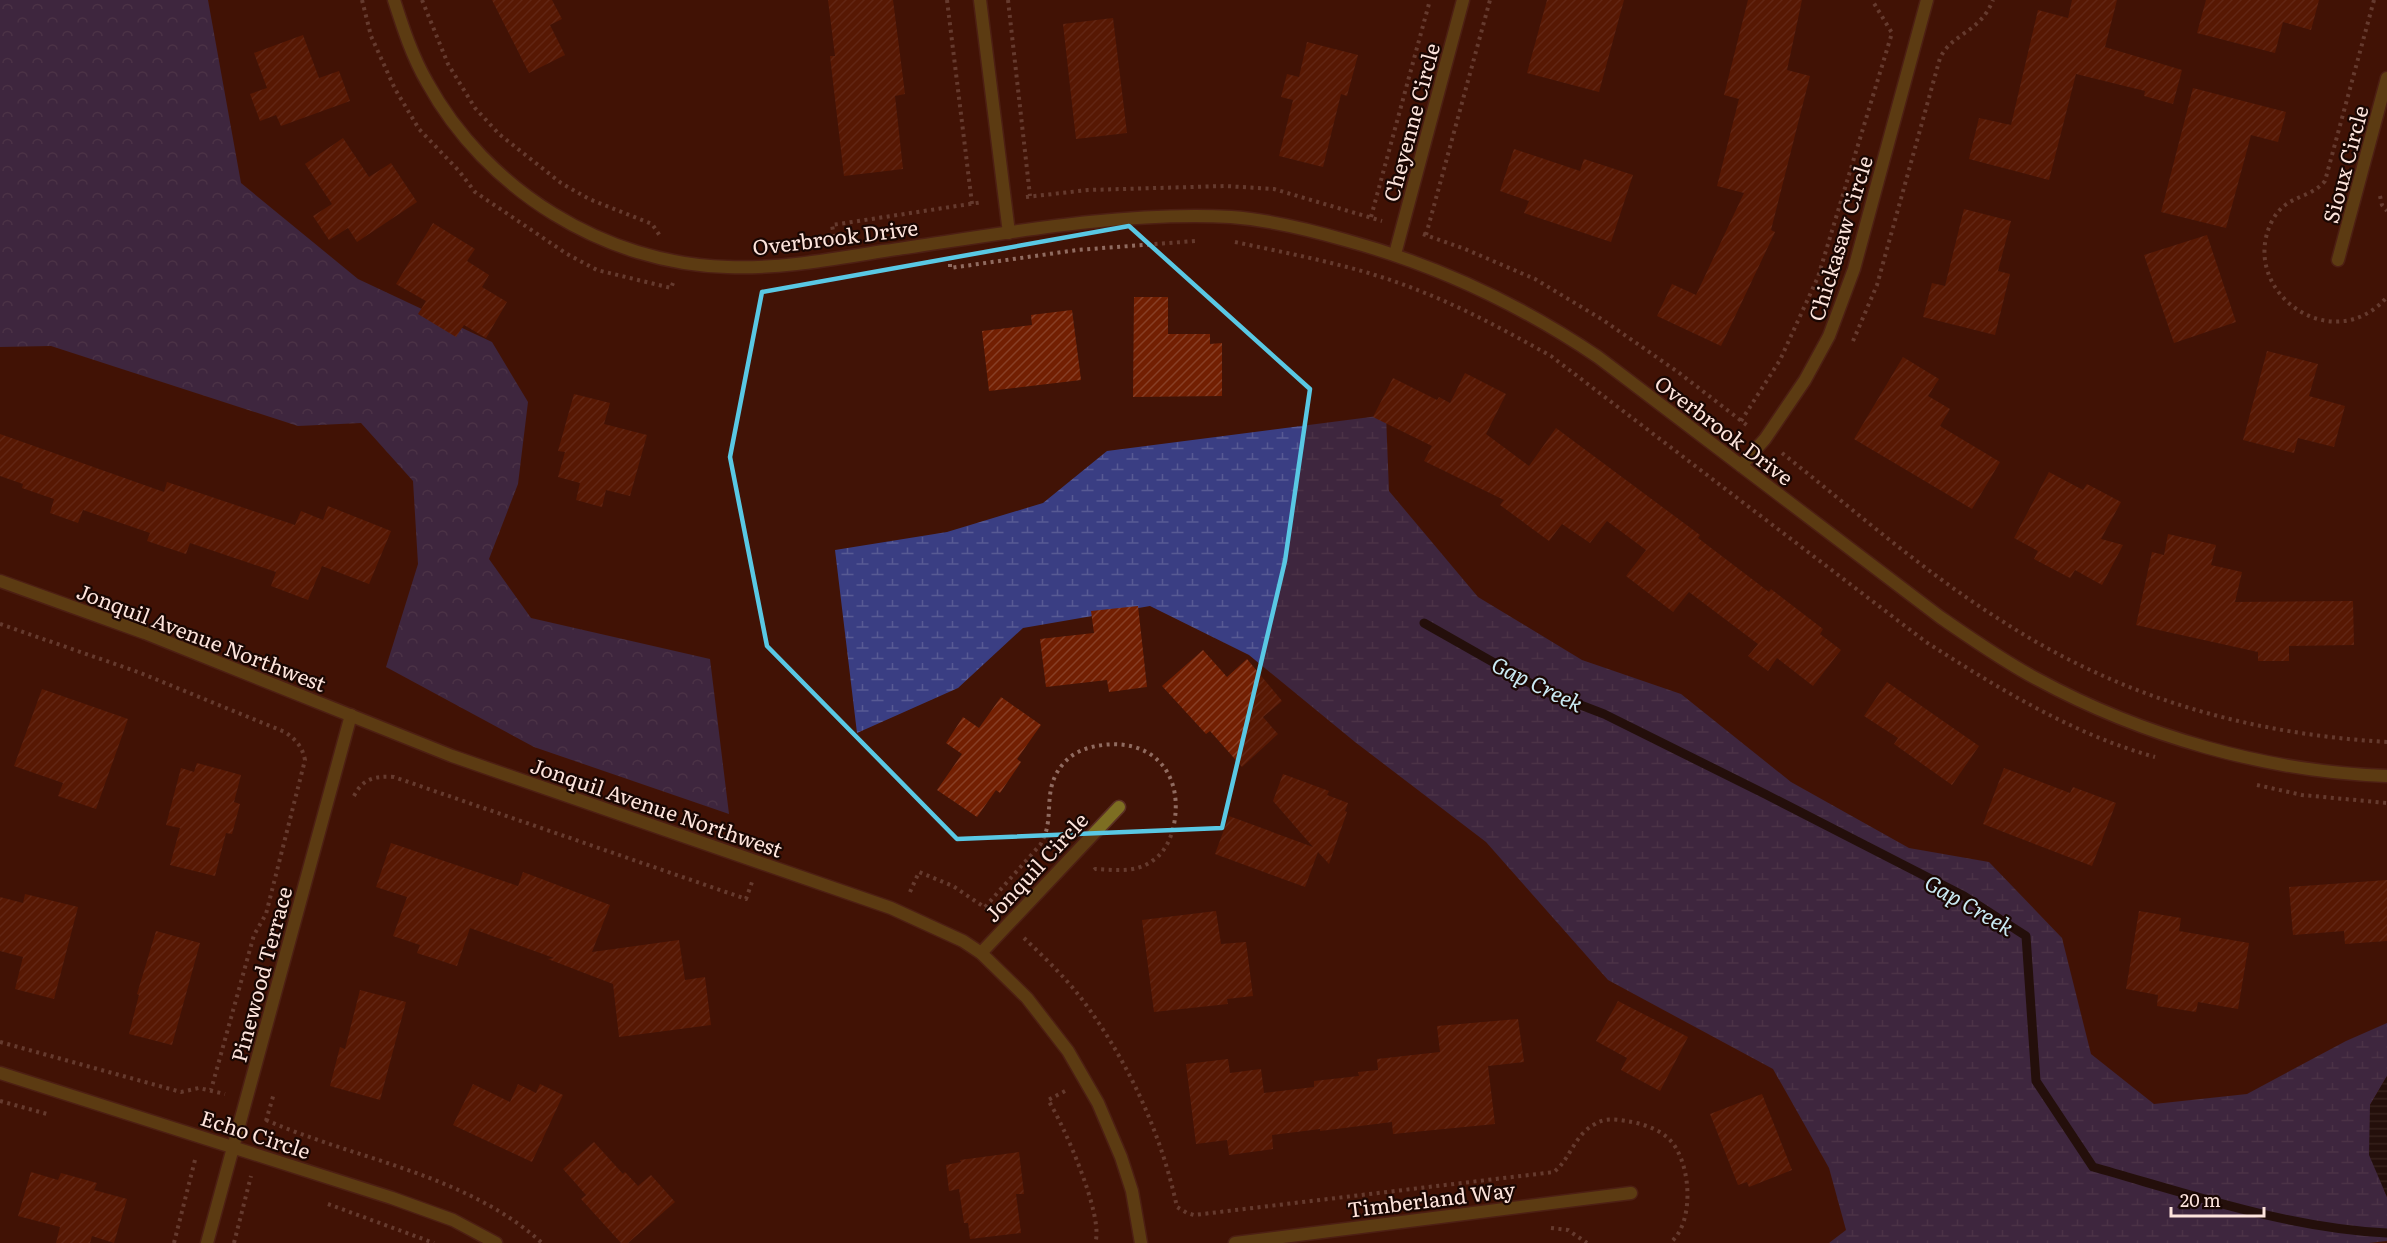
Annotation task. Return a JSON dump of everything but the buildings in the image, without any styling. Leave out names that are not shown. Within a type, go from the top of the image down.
[{"type":"street","name":"Overbrook Drive","points":[[394,0],[408,44],[427,82],[448,116],[497,173],[536,203],[579,229],[632,250],[708,266],[787,266],[1009,233],[1129,218],[1227,217],[1293,225],[1395,254],[1455,277],[1562,333],[1598,357],[1940,617],[2036,679],[2141,725],[2209,747],[2293,766],[2356,775],[2387,776]]},
{"type":"street","points":[[980,0],[1009,233]]},
{"type":"street","name":"Cheyenne Circle","points":[[1395,254],[1463,0]]},
{"type":"street","name":"Chickasaw Circle","points":[[1741,466],[1765,439],[1798,390],[1829,336],[1854,269],[1927,0]]},
{"type":"street","name":"Sioux Circle","points":[[2338,260],[2387,78]]},
{"type":"street","name":"Jonquil Avenue Northwest","points":[[0,581],[146,633],[452,756],[900,912],[952,935],[981,953],[1027,998],[1068,1052],[1098,1103],[1121,1157],[1132,1191],[1141,1243]]},
{"type":"street","name":"Pinewood Terrace","points":[[207,1243],[351,715]]},
{"type":"street","name":"Jonquil Circle","points":[[981,953],[1119,807]]},
{"type":"street","name":"Echo Circle","points":[[0,1073],[392,1198],[453,1220],[496,1243]]},
{"type":"street","name":"Timberland Way","points":[[1235,1243],[1631,1192]]},
{"type":"path","points":[[422,0],[448,64],[475,108],[499,134],[561,183],[589,199],[652,224],[660,233],[657,256]]},
{"type":"path","points":[[947,0],[972,204]]},
{"type":"path","points":[[838,258],[832,225],[1030,196],[1008,0]]},
{"type":"path","points":[[1371,217],[1430,0]]},
{"type":"path","points":[[1426,235],[1490,0]]},
{"type":"path","points":[[1741,421],[1780,360],[1818,277],[1892,33],[1872,0]]},
{"type":"path","points":[[2374,0],[2325,181],[2319,188],[2283,205],[2272,221],[2266,236],[2265,259],[2269,276],[2278,292],[2293,306],[2313,319],[2334,323],[2358,319],[2378,307],[2387,297]]},
{"type":"path","points":[[2380,190],[2379,199],[2387,211]]},
{"type":"path","points":[[1227,240],[1371,275],[1418,290],[1490,322],[1551,356],[1926,642],[1989,682],[2062,722],[2140,753],[2163,759]]},
{"type":"path","points":[[947,242],[950,268],[1077,250],[1173,241],[1205,241]]},
{"type":"path","points":[[0,624],[138,672],[285,732],[299,742],[305,760],[266,914],[254,935],[211,1090]]},
{"type":"path","points":[[351,802],[363,782],[375,776],[394,777],[746,899],[758,862]]},
{"type":"path","points":[[2250,783],[2302,795],[2387,803]]},
{"type":"path","points":[[900,912],[919,872],[953,886],[1009,923],[1083,1000],[1119,1054],[1137,1089],[1155,1132],[1178,1207],[1187,1214],[1554,1172],[1566,1160],[1575,1142],[1594,1124],[1605,1119],[1622,1120],[1659,1132],[1669,1139],[1678,1152],[1688,1190],[1688,1207],[1683,1225],[1670,1243]]},
{"type":"path","points":[[0,1042],[182,1092],[199,1088],[246,1100],[266,1121],[433,1180],[486,1204],[526,1229],[542,1243]]},
{"type":"path","points":[[1085,1081],[1048,1100],[1070,1140],[1084,1180],[1097,1232],[1095,1243]]},
{"type":"path","points":[[266,1121],[275,1087]]},
{"type":"path","points":[[174,1243],[197,1156]]},
{"type":"path","points":[[234,1243],[252,1176]]},
{"type":"path","points":[[1543,1229],[1554,1227],[1568,1230],[1587,1243]]},
{"type":"highlighted area","points":[[1129,226],[1310,389],[1285,561],[1222,828],[957,839],[767,646],[730,457],[762,292]]},
{"type":"green space","points":[[0,0],[208,0],[241,183],[358,279],[492,342],[528,402],[518,484],[489,559],[531,618],[710,659],[729,814],[534,747],[386,667],[418,564],[413,481],[361,423],[298,426],[51,346],[0,347]]},
{"type":"green space","points":[[1386,415],[1389,491],[1478,597],[1582,660],[1681,694],[1791,782],[1909,848],[1989,862],[2062,938],[2091,1054],[2154,1104],[2247,1094],[2346,1041],[2387,1023],[2387,1076],[2370,1105],[2387,1197],[2387,1241],[2369,1243],[1829,1243],[1846,1230],[1829,1168],[1773,1069],[1608,980],[1486,842],[1355,742],[1249,655],[1150,606],[1023,628],[958,688],[857,733],[835,550],[947,532],[1043,503],[1107,451]]},
{"type":"shaded area","points":[[2387,1076],[2387,1197],[2369,1155],[2370,1105]]},
{"type":"waterway","name":"Gap Creek","points":[[1424,623],[1544,691],[1604,714],[1964,896],[2026,936],[2036,1081],[2093,1167],[2275,1217],[2350,1230],[2387,1233]]}]
